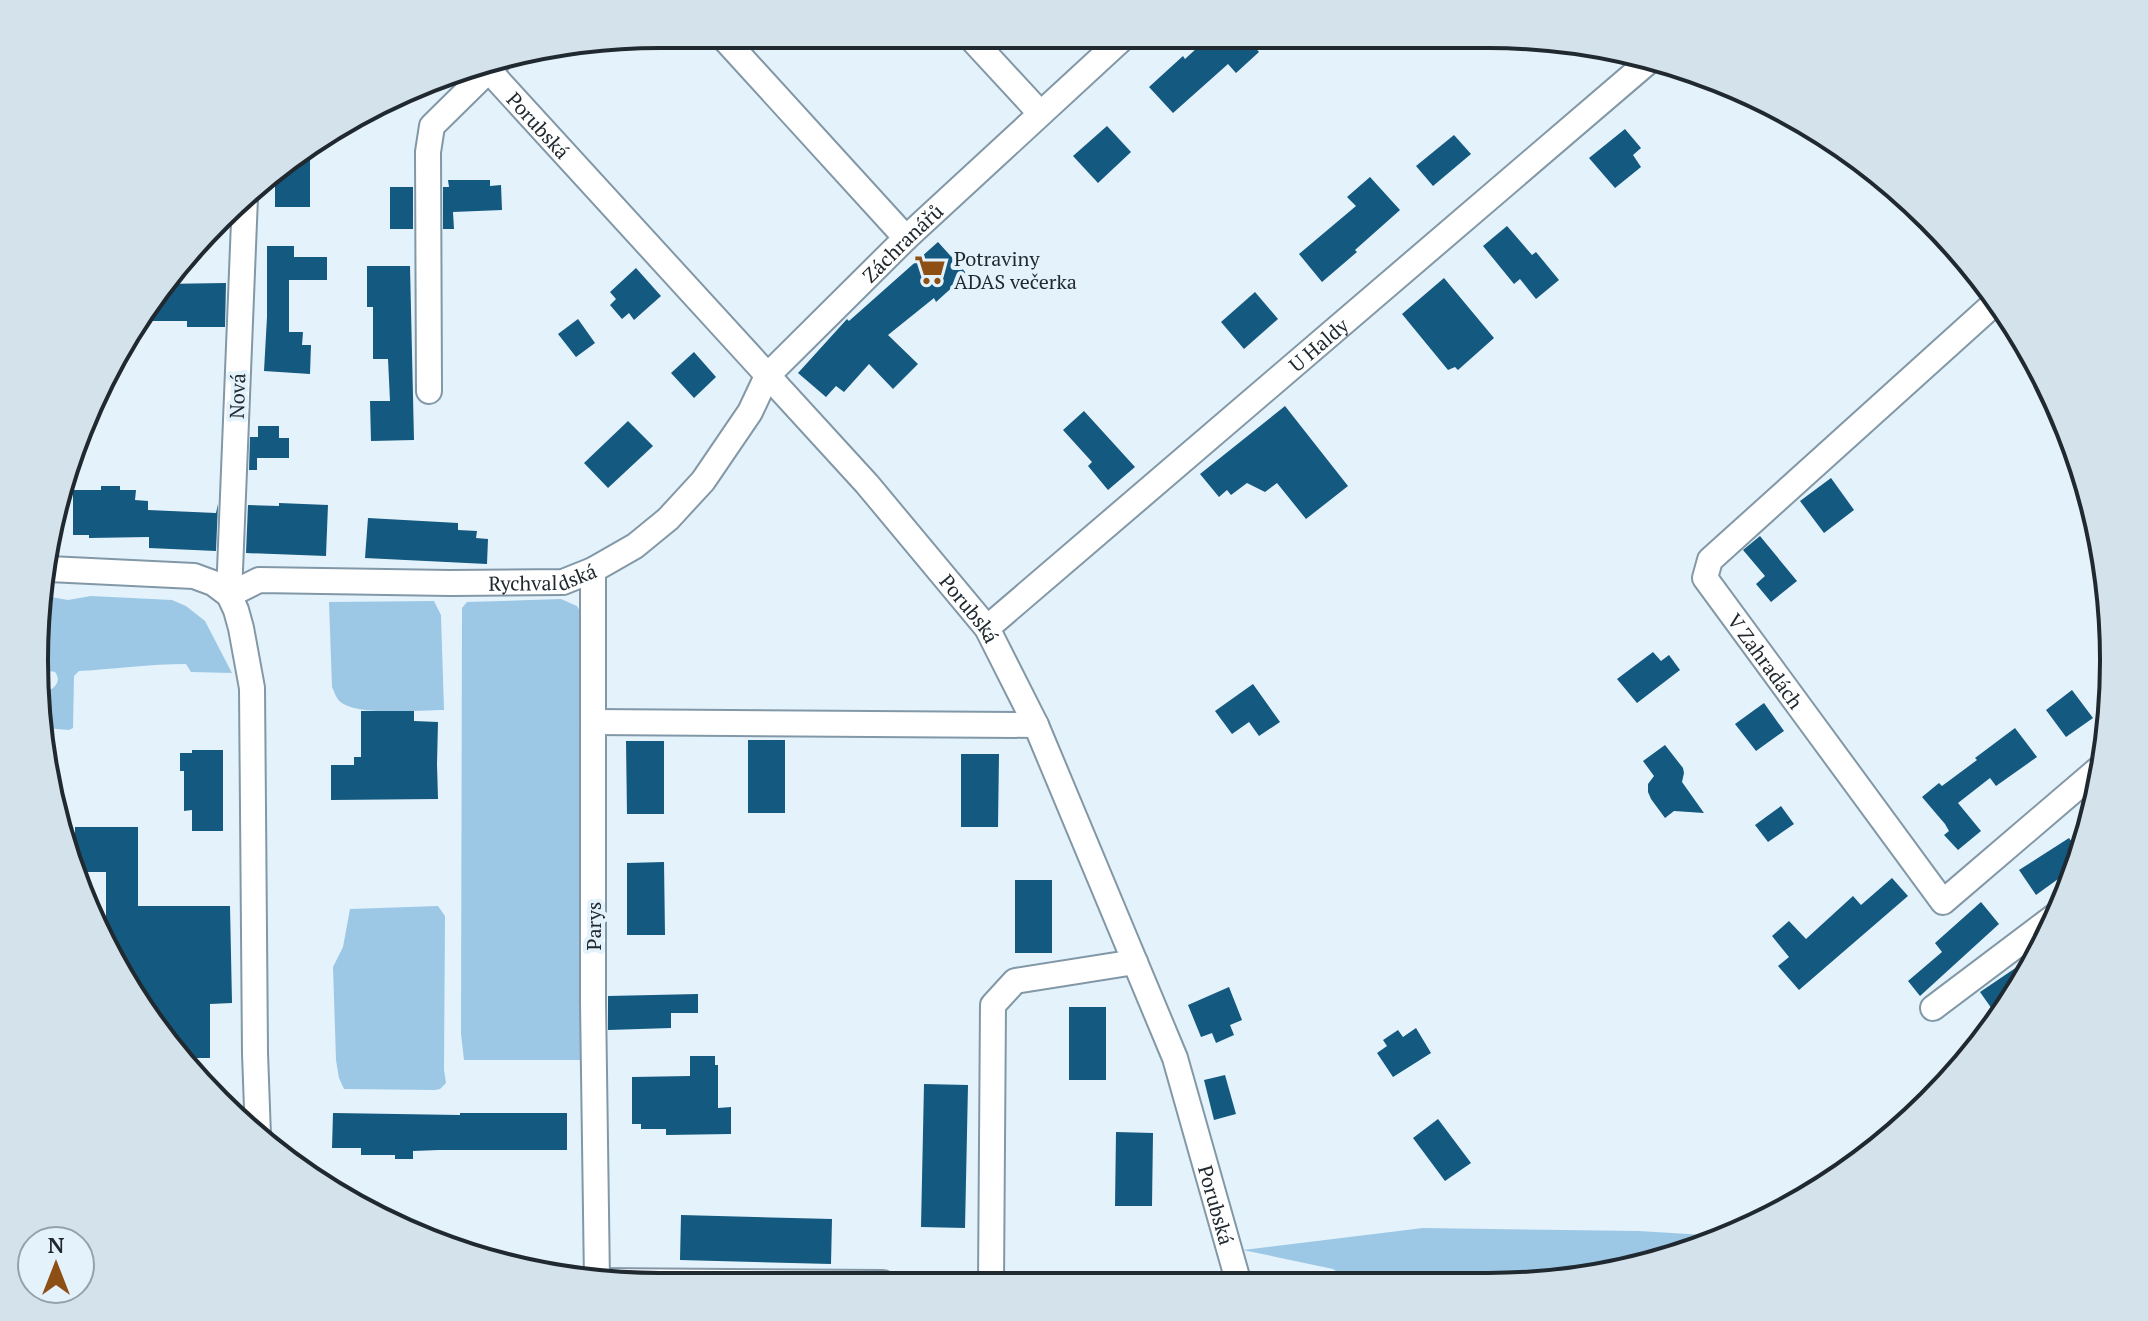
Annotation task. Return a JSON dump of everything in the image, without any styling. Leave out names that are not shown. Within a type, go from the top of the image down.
[{"type":"street","points":[[733,48],[906,238]]},
{"type":"street","points":[[985,48],[1040,113]]},
{"type":"street","name":"Záchranářů","points":[[767,376],[906,238],[1112,48]]},
{"type":"street","name":"U Haldy","points":[[987,628],[1641,68]]},
{"type":"street","name":"Porubská","points":[[495,71],[867,484],[987,628],[1036,725],[1175,1058],[1236,1273]]},
{"type":"street","points":[[429,391],[428,152],[432,126],[477,77]]},
{"type":"street","name":"Nová","points":[[229,595],[244,211]]},
{"type":"street","name":"V Zahradách","points":[[1989,309],[1710,560],[1705,578],[1943,902],[2088,778]]},
{"type":"street","name":"Rychvaldská","points":[[229,595],[259,580],[563,582],[593,570],[635,546],[668,519],[703,481],[750,412],[767,376]]},
{"type":"street","points":[[55,569],[194,576],[213,583],[229,595],[236,610],[252,688],[257,1121]]},
{"type":"street","name":"Parys","points":[[593,570],[597,1270]]},
{"type":"street","points":[[594,722],[1036,725]]},
{"type":"street","points":[[1933,1008],[2038,929]]},
{"type":"street","points":[[991,1273],[993,1005],[1015,981],[1135,962]]},
{"type":"shaded area","points":[[91,596],[172,600],[186,606],[205,621],[232,673],[191,672],[186,664],[79,671],[74,676],[73,728],[69,730],[52,729],[49,689],[57,683],[55,672],[48,671],[51,597],[68,600]]},
{"type":"shaded area","points":[[561,599],[577,606],[584,618],[582,1060],[464,1060],[461,1034],[462,608],[467,602]]},
{"type":"shaded area","points":[[434,601],[441,615],[444,710],[363,710],[340,701],[332,687],[329,602]]},
{"type":"shaded area","points":[[438,906],[445,916],[446,1083],[435,1090],[344,1089],[336,1060],[333,967],[343,947],[350,909]]},
{"type":"shaded area","points":[[1423,1228],[1699,1235],[1607,1261],[1528,1272],[1338,1273],[1333,1269],[1243,1250]]},
{"type":"building","points":[[1197,48],[1256,48],[1259,52],[1236,73],[1228,64],[1173,113],[1149,87],[1183,56],[1185,59]]},
{"type":"building","points":[[1107,126],[1131,152],[1098,183],[1073,156]]},
{"type":"building","points":[[1625,129],[1641,148],[1633,155],[1641,167],[1615,188],[1589,158]]},
{"type":"building","points":[[1454,135],[1471,154],[1433,186],[1416,166]]},
{"type":"building","points":[[310,158],[310,207],[275,207],[275,185]]},
{"type":"building","points":[[1370,177],[1400,210],[1322,282],[1299,254],[1356,206],[1347,197]]},
{"type":"building","points":[[448,180],[490,180],[490,186],[501,185],[502,210],[453,212],[454,229],[443,229],[443,187],[449,187]]},
{"type":"building","points":[[390,187],[413,187],[413,229],[390,229]]},
{"type":"building","points":[[1507,226],[1532,255],[1536,252],[1559,280],[1536,299],[1520,279],[1514,284],[1483,246]]},
{"type":"building","points":[[938,242],[967,274],[936,302],[934,298],[888,335],[918,364],[893,389],[869,364],[844,392],[836,386],[826,397],[798,373],[847,319],[849,321]]},
{"type":"building","points":[[267,246],[294,246],[294,257],[327,257],[327,280],[289,280],[289,332],[303,332],[302,345],[311,345],[310,374],[264,371]]},
{"type":"building","points":[[367,266],[410,266],[414,440],[371,441],[370,401],[390,401],[388,359],[373,359],[373,307],[367,307]]},
{"type":"building","points":[[636,268],[661,296],[634,320],[629,313],[622,319],[610,305],[616,299],[610,292]]},
{"type":"building","points":[[1444,278],[1494,338],[1458,370],[1455,367],[1448,370],[1402,314]]},
{"type":"building","points":[[226,283],[225,327],[187,327],[187,321],[150,321],[178,284]]},
{"type":"building","points":[[1255,292],[1278,319],[1244,349],[1221,322]]},
{"type":"building","points":[[578,319],[595,343],[576,357],[558,334]]},
{"type":"building","points":[[694,352],[716,377],[694,398],[671,373]]},
{"type":"building","points":[[1285,406],[1348,486],[1306,519],[1277,483],[1265,492],[1247,483],[1231,495],[1227,490],[1219,497],[1200,474]]},
{"type":"building","points":[[1084,411],[1135,467],[1108,490],[1088,466],[1092,462],[1063,430]]},
{"type":"building","points":[[628,421],[653,446],[608,488],[584,463]]},
{"type":"building","points":[[258,426],[279,426],[279,438],[289,438],[289,458],[257,458],[257,470],[249,470],[250,437],[258,437]]},
{"type":"building","points":[[1831,478],[1854,510],[1824,533],[1800,501]]},
{"type":"building","points":[[101,486],[136,490],[135,500],[148,501],[148,510],[216,513],[218,504],[216,551],[149,548],[149,537],[89,538],[89,535],[73,535],[73,490],[101,490]]},
{"type":"building","points":[[279,503],[328,505],[326,556],[246,553],[248,505],[279,506]]},
{"type":"building","points":[[368,518],[458,523],[458,530],[477,531],[476,538],[488,539],[487,564],[365,558]]},
{"type":"building","points":[[1760,536],[1797,581],[1771,602],[1756,584],[1765,576],[1743,550]]},
{"type":"building","points":[[1653,652],[1661,661],[1669,655],[1680,670],[1637,703],[1617,679]]},
{"type":"building","points":[[1253,684],[1280,722],[1259,736],[1249,722],[1232,734],[1215,711]]},
{"type":"building","points":[[2072,690],[2093,718],[2066,737],[2046,710]]},
{"type":"building","points":[[1764,703],[1784,731],[1756,751],[1735,724]]},
{"type":"building","points":[[361,711],[414,711],[414,721],[438,722],[438,799],[331,800],[331,765],[354,765],[354,757],[361,757]]},
{"type":"building","points":[[2015,728],[2037,757],[1996,786],[1990,778],[1958,803],[1981,831],[1958,850],[1944,835],[1949,831],[1945,824],[1922,797],[1939,783],[1942,786]]},
{"type":"building","points":[[748,740],[785,740],[785,813],[748,813]]},
{"type":"building","points":[[626,741],[664,741],[664,814],[627,814]]},
{"type":"building","points":[[1665,745],[1683,768],[1682,782],[1704,813],[1674,811],[1665,818],[1651,799],[1648,784],[1654,776],[1643,761]]},
{"type":"building","points":[[192,750],[223,750],[223,831],[192,831],[192,810],[184,811],[184,771],[180,771],[180,753],[192,753]]},
{"type":"building","points":[[961,754],[999,754],[998,827],[961,827]]},
{"type":"building","points":[[1781,806],[1794,824],[1768,842],[1755,825]]},
{"type":"building","points":[[75,827],[138,827],[138,906],[230,906],[232,1003],[210,1004],[210,1058],[195,1058],[151,1001],[130,967],[105,918],[106,872],[87,872],[75,838]]},
{"type":"building","points":[[2069,838],[2072,842],[2059,878],[2036,895],[2019,870]]},
{"type":"building","points":[[664,862],[665,935],[627,935],[627,863]]},
{"type":"building","points":[[1892,878],[1908,896],[1799,990],[1778,966],[1789,957],[1772,936],[1789,921],[1806,939],[1853,896],[1861,905]]},
{"type":"building","points":[[1015,880],[1052,880],[1052,953],[1015,953]]},
{"type":"building","points":[[1981,902],[1999,924],[1920,996],[1908,981],[1942,952],[1935,943]]},
{"type":"building","points":[[2019,966],[1991,1008],[1980,992]]},
{"type":"building","points":[[1229,987],[1242,1020],[1230,1025],[1234,1035],[1216,1043],[1212,1033],[1201,1037],[1188,1005]]},
{"type":"building","points":[[698,994],[698,1013],[671,1013],[671,1028],[608,1030],[608,996]]},
{"type":"building","points":[[1069,1007],[1106,1007],[1106,1080],[1069,1080]]},
{"type":"building","points":[[1416,1028],[1431,1053],[1393,1077],[1377,1053],[1387,1046],[1383,1040],[1398,1030],[1403,1037]]},
{"type":"building","points":[[690,1056],[715,1056],[715,1065],[718,1065],[718,1108],[731,1107],[731,1134],[666,1135],[666,1129],[641,1129],[641,1124],[632,1124],[632,1077],[690,1076]]},
{"type":"building","points":[[1225,1075],[1236,1114],[1214,1120],[1204,1080]]},
{"type":"building","points":[[924,1084],[968,1085],[965,1228],[921,1227]]},
{"type":"building","points":[[333,1113],[567,1113],[567,1150],[413,1151],[413,1159],[395,1159],[395,1155],[361,1155],[361,1148],[332,1148]]},
{"type":"building","points":[[1438,1119],[1471,1163],[1445,1181],[1413,1138]]},
{"type":"building","points":[[1116,1132],[1153,1133],[1152,1206],[1115,1206]]},
{"type":"building","points":[[681,1215],[832,1219],[831,1264],[680,1260]]},
{"type":"place","name":"Potraviny ADAS večerka","points":[[930,270]]}]
